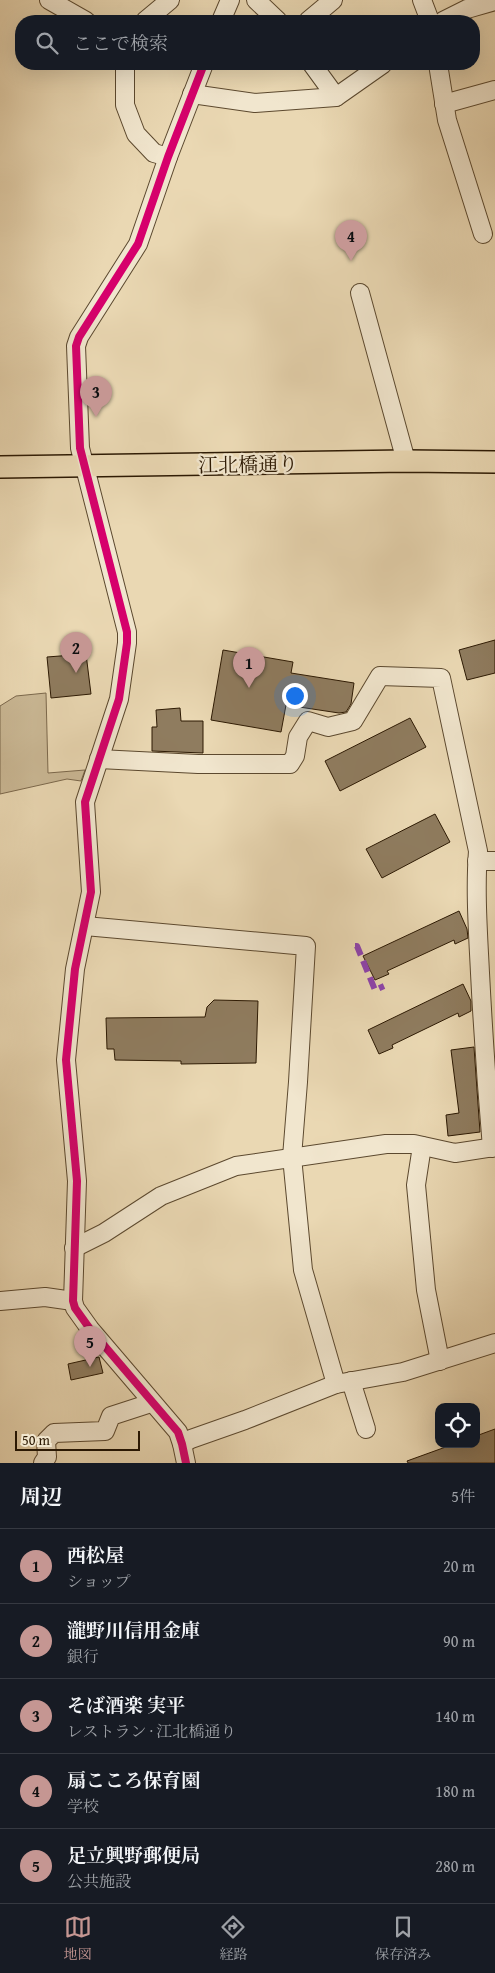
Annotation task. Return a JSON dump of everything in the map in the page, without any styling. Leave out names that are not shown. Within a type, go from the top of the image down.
[{"type":"main road","name":"江北橋通り","points":[[0,467],[406,461],[495,462]]},
{"type":"street","points":[[49,0],[75,15]]},
{"type":"street","points":[[153,15],[170,0]]},
{"type":"street","points":[[224,15],[230,0]]},
{"type":"street","points":[[256,0],[272,15]]},
{"type":"street","points":[[315,15],[332,0]]},
{"type":"street","points":[[422,0],[428,15]]},
{"type":"street","points":[[456,15],[467,9],[495,1]]},
{"type":"street","points":[[125,70],[125,106],[136,134],[154,153],[168,157]]},
{"type":"street","points":[[186,1463],[178,1432],[151,1403],[74,1308],[77,1181],[66,1060],[73,990],[91,892],[85,802],[119,699],[127,643],[127,632],[84,466],[79,433],[76,346],[79,337],[138,244],[168,157],[202,70]]},
{"type":"street","points":[[316,70],[336,97]]},
{"type":"street","points":[[192,94],[255,103],[336,97],[374,70]]},
{"type":"street","points":[[439,70],[447,120],[486,227]]},
{"type":"street","points":[[444,104],[495,90]]},
{"type":"street","points":[[360,293],[406,461]]},
{"type":"street","points":[[74,1248],[104,1233],[161,1196],[236,1166],[386,1144],[422,1146],[455,1153],[494,1148],[482,1010],[476,869],[478,851],[441,678],[380,676],[353,721],[328,727],[308,721],[298,737],[295,756],[290,764],[198,764],[99,759]]},
{"type":"street","points":[[477,861],[495,861]]},
{"type":"street","points":[[85,926],[306,946],[292,1157],[303,1270],[343,1383],[366,1429]]},
{"type":"street","points":[[422,1146],[416,1185],[426,1290],[440,1360]]},
{"type":"street","points":[[0,1301],[46,1297],[73,1301]]},
{"type":"street","points":[[182,1444],[191,1438],[343,1383],[403,1372],[440,1360],[494,1347]]},
{"type":"street","points":[[43,1463],[47,1457],[46,1441],[54,1433],[105,1431],[111,1416],[151,1403]]},
{"type":"shaded area","points":[[46,693],[48,773],[85,770],[81,781],[67,779],[0,794],[0,706],[16,696]]},
{"type":"building","points":[[495,640],[495,673],[467,680],[459,650]]},
{"type":"building","points":[[223,650],[293,662],[291,673],[354,683],[351,704],[346,712],[339,713],[286,705],[281,732],[211,720]]},
{"type":"building","points":[[86,654],[91,694],[51,698],[47,657]]},
{"type":"building","points":[[180,708],[181,721],[203,721],[203,753],[152,751],[152,727],[157,727],[156,710]]},
{"type":"building","points":[[410,718],[426,747],[340,791],[325,761]]},
{"type":"building","points":[[435,814],[450,842],[382,878],[366,849]]},
{"type":"building","points":[[459,911],[467,929],[468,938],[455,944],[454,940],[387,971],[389,974],[375,980],[363,956]]},
{"type":"building","points":[[463,984],[471,1001],[471,1011],[459,1017],[458,1013],[392,1045],[393,1048],[379,1054],[368,1030]]},
{"type":"building","points":[[214,1000],[258,1001],[256,1063],[181,1064],[181,1061],[115,1060],[114,1049],[107,1049],[106,1018],[205,1017],[207,1007]]},
{"type":"building","points":[[474,1047],[480,1132],[448,1136],[446,1115],[459,1113],[451,1050]]},
{"type":"building","points":[[99,1357],[103,1373],[71,1380],[68,1364]]},
{"type":"building","points":[[495,1429],[495,1463],[408,1463],[407,1461],[443,1448],[480,1448],[480,1435]]},
{"type":"marked path","points":[[355,946],[357,946],[375,990],[384,986]]},
{"type":"cycle path","points":[[186,1463],[178,1432],[90,1329],[75,1308],[73,1301],[77,1181],[66,1060],[75,969],[91,892],[85,802],[119,699],[127,643],[127,632],[80,448],[76,346],[79,337],[138,244],[168,157],[202,70]]},
{"type":"place","name":"扇こころ保育園","points":[[351,261]]},
{"type":"place","name":"そば酒楽 実平","points":[[96,417]]},
{"type":"place","name":"瀧野川信用金庫","points":[[76,673]]},
{"type":"place","name":"西松屋","points":[[249,688]]},
{"type":"place","name":"足立興野郵便局","points":[[90,1367]]}]
